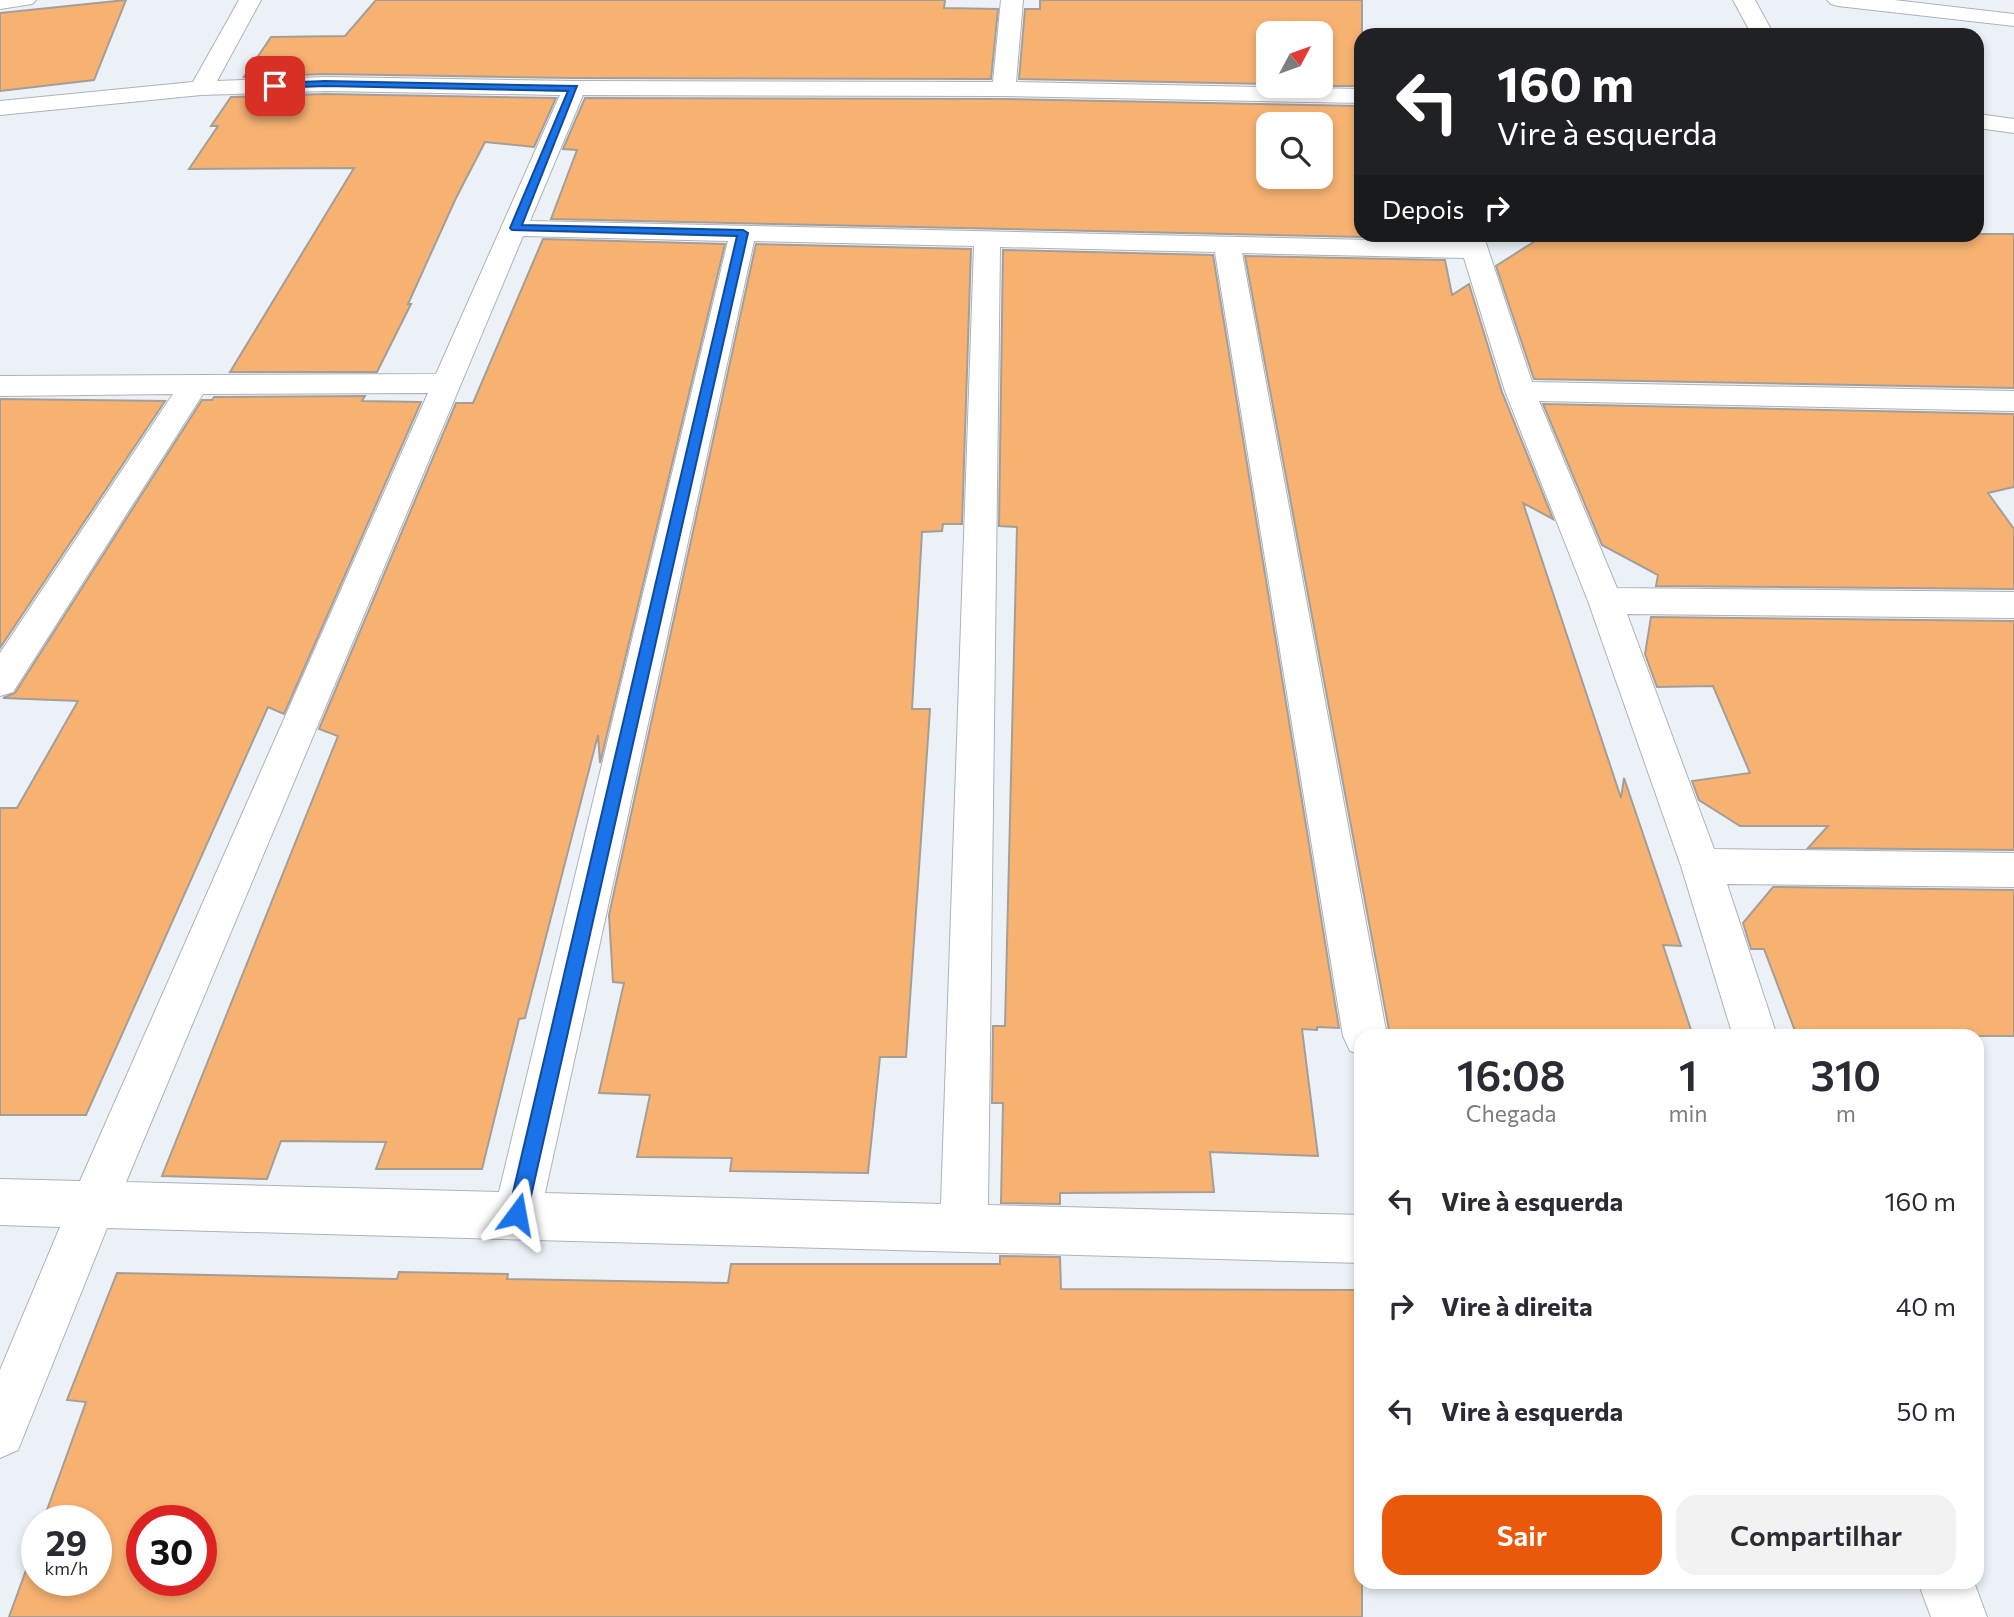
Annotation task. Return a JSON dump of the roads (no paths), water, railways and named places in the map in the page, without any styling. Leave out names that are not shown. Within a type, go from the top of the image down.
[{"type":"street","points":[[0,2],[25,0]]},
{"type":"street","points":[[201,88],[250,0]]},
{"type":"street","points":[[1004,89],[1012,0]]},
{"type":"street","points":[[1744,0],[1759,28]]},
{"type":"street","points":[[1841,0],[2014,20]]},
{"type":"street","points":[[0,108],[201,88],[325,83],[574,88],[1004,89],[1354,96]]},
{"type":"street","points":[[0,1432],[94,1203],[574,88]]},
{"type":"street","points":[[1984,122],[2014,125]]},
{"type":"street","points":[[516,228],[1227,244],[1473,242],[1520,391],[1605,601],[1701,866],[1753,1029]]},
{"type":"street","points":[[517,1214],[743,233]]},
{"type":"street","points":[[964,1228],[986,239]]},
{"type":"street","points":[[1227,244],[1364,1029]]},
{"type":"street","points":[[0,386],[445,383]]},
{"type":"street","points":[[0,682],[193,386]]},
{"type":"street","points":[[1520,391],[2014,401]]},
{"type":"street","points":[[1605,601],[2014,605]]},
{"type":"street","points":[[1701,866],[2014,870]]},
{"type":"street","points":[[0,1202],[1354,1239]]},
{"type":"street","points":[[1949,1589],[1959,1617]]}]
